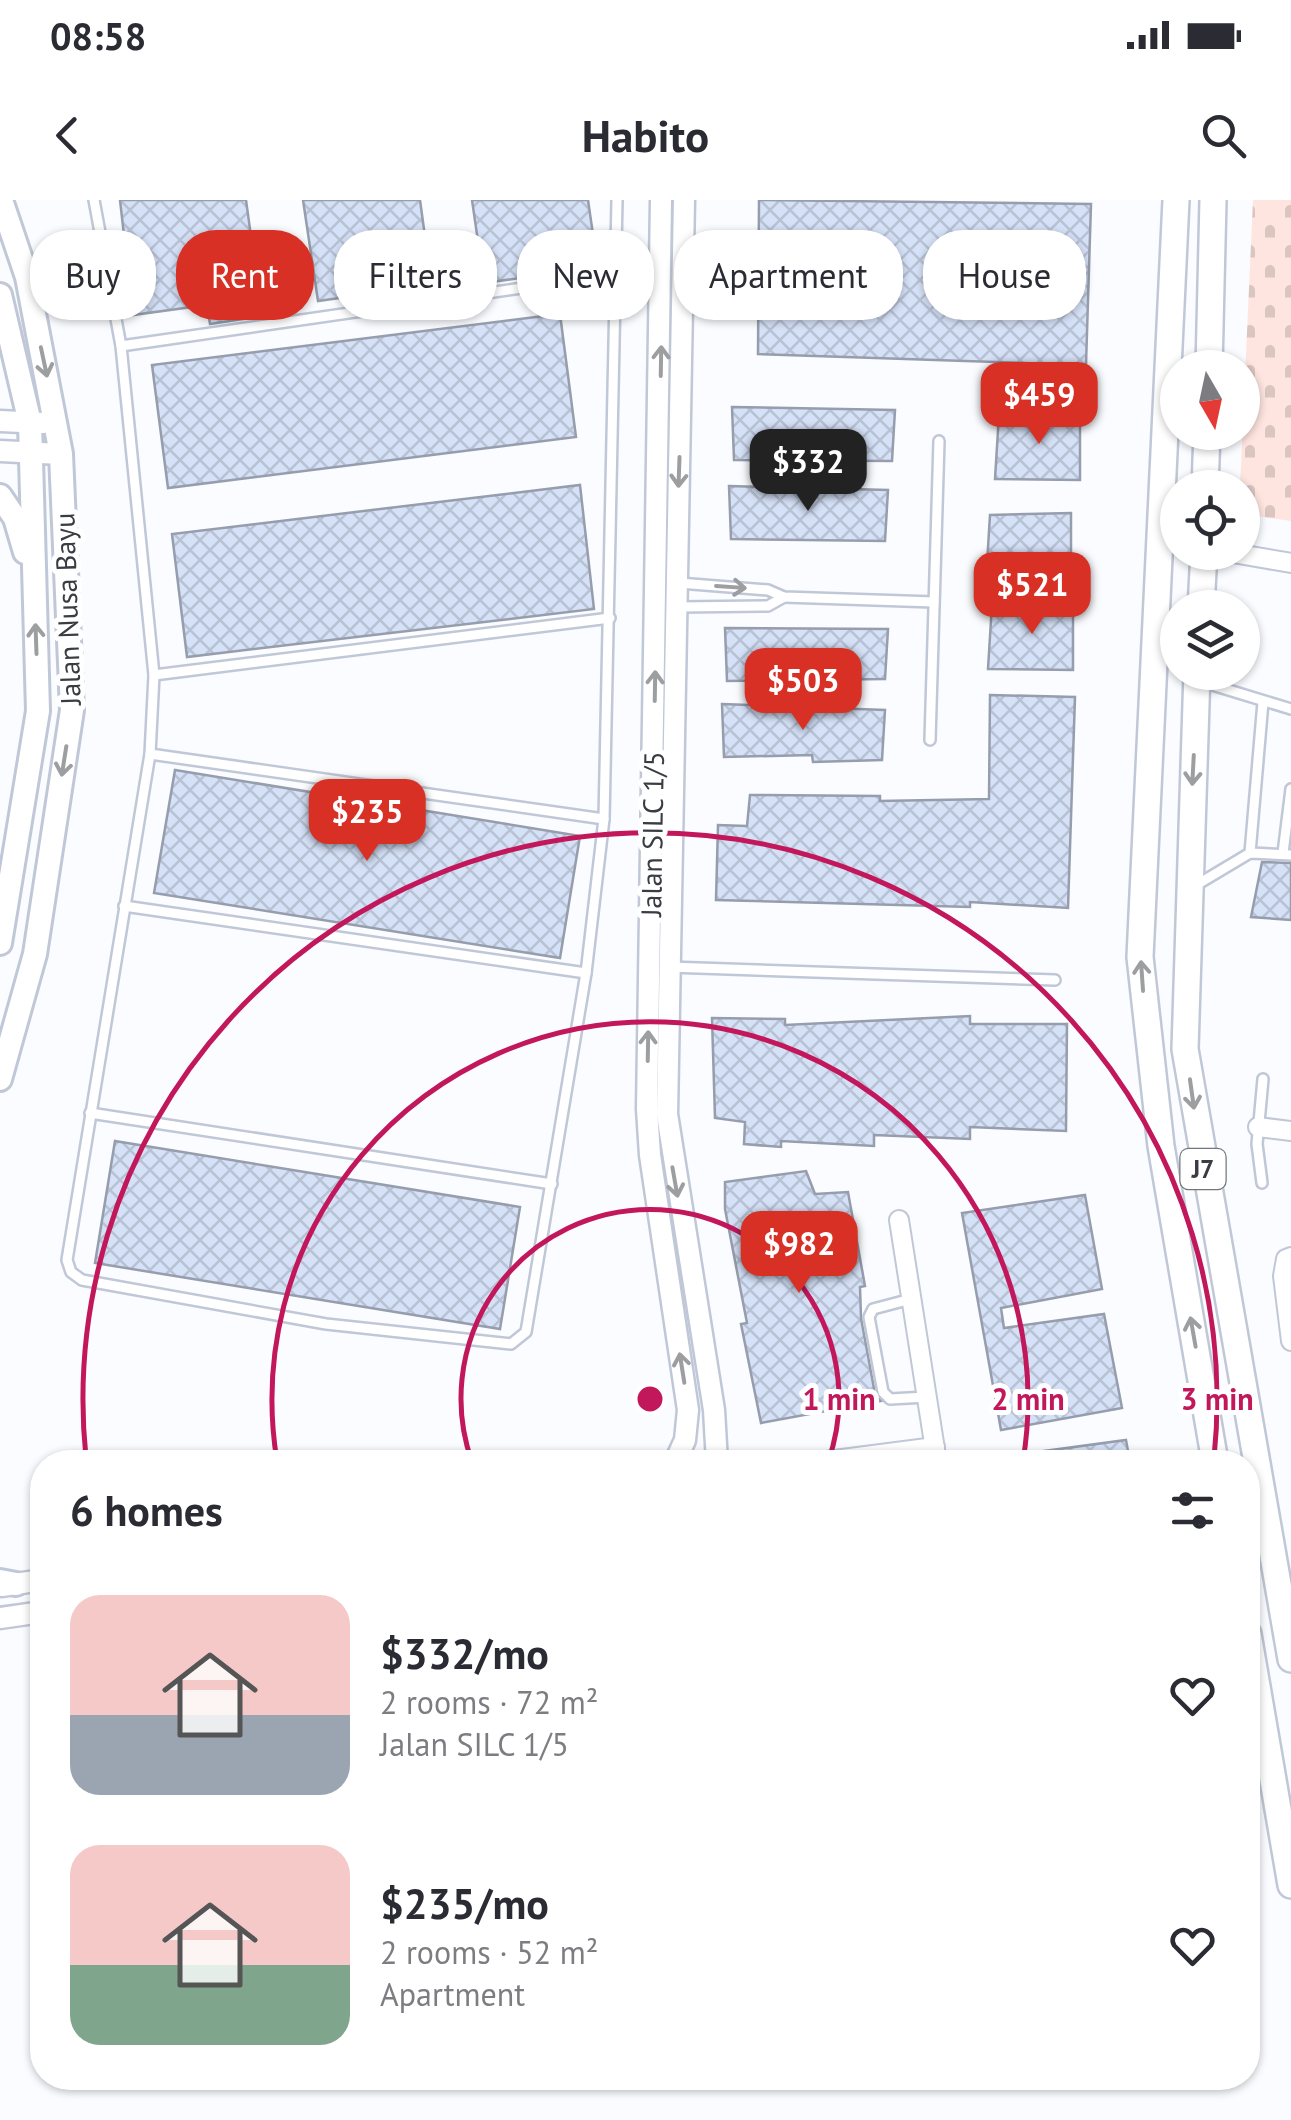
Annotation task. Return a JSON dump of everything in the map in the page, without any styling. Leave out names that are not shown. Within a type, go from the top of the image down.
[{"type":"main road","name":"Jalan Nusa Bayu","points":[[0,1079],[35,954],[72,710],[57,424],[27,278],[1,200]]},
{"type":"main road","name":"J7","points":[[1176,200],[1140,957],[1156,1110],[1214,1450]]},
{"type":"main road","points":[[1209,350],[1213,200]]},
{"type":"main road","name":"Jalan Nusa Bayu","points":[[0,294],[30,423],[38,711],[0,943]]},
{"type":"main road","points":[[0,496],[15,518],[35,589]]},
{"type":"main road","name":"J7","points":[[1196,690],[1185,1049],[1283,1568],[1290,1639]]},
{"type":"main road","points":[[1260,1704],[1291,1885]]},
{"type":"street","name":"Jalan SILC 1/5","points":[[661,200],[647,1108],[650,1156],[688,1410],[680,1450]]},
{"type":"street","name":"Jalan SILC 1/5","points":[[684,200],[669,966],[670,1143],[714,1410],[716,1450]]},
{"type":"street","points":[[0,421],[57,424]]},
{"type":"street","points":[[0,451],[61,454]]},
{"type":"street","points":[[1260,558],[1291,563]]},
{"type":"street","points":[[1258,1127],[1291,1131]]},
{"type":"street","points":[[899,1220],[935,1450]]},
{"type":"street","points":[[1291,1257],[1286,1259],[1283,1276],[1291,1342]]},
{"type":"street","points":[[5,1584],[30,1581]]},
{"type":"street","points":[[0,1618],[30,1614]]},
{"type":"lane","points":[[94,200],[121,346],[154,675],[150,754],[67,1260],[72,1272],[82,1280],[326,1324],[511,1344],[521,1340],[526,1332],[586,973],[604,819],[618,320]]},
{"type":"lane","points":[[617,200],[618,230]]},
{"type":"lane","points":[[121,346],[517,289]]},
{"type":"lane","points":[[930,740],[940,441]]},
{"type":"lane","points":[[676,583],[768,590],[784,597],[934,602]]},
{"type":"lane","points":[[676,608],[768,606],[784,597]]},
{"type":"lane","points":[[154,675],[610,618]]},
{"type":"lane","points":[[1233,690],[1291,709]]},
{"type":"lane","points":[[1250,853],[1263,702]]},
{"type":"lane","points":[[150,754],[604,819]]},
{"type":"lane","points":[[1188,890],[1250,853],[1287,854],[1291,789]]},
{"type":"lane","points":[[124,906],[586,973]]},
{"type":"lane","points":[[669,966],[1055,980]]},
{"type":"lane","points":[[1262,1183],[1258,1127],[1263,1079]]},
{"type":"lane","points":[[90,1112],[552,1184]]},
{"type":"lane","points":[[911,1299],[872,1309],[869,1317],[883,1392],[890,1399],[926,1396]]},
{"type":"green space","points":[[1253,200],[1291,200],[1291,521],[1260,516],[1260,470],[1241,470],[1242,450],[1260,450],[1260,350],[1246,350]]},
{"type":"building","points":[[120,200],[246,200],[250,230],[176,230],[176,309],[156,312],[156,230],[123,230]]},
{"type":"building","points":[[303,200],[420,200],[424,230],[334,230],[334,299],[318,301],[314,230],[307,230]]},
{"type":"building","points":[[472,200],[588,200],[592,230],[517,230],[517,278],[497,281],[497,230],[476,230]]},
{"type":"building","points":[[759,200],[1091,204],[1086,365],[758,354],[758,320],[903,320],[903,230],[759,230]]},
{"type":"building","points":[[517,319],[561,320],[576,437],[168,488],[152,365]]},
{"type":"building","points":[[732,407],[895,410],[892,461],[734,460]]},
{"type":"building","points":[[1080,413],[1080,480],[995,479],[999,414]]},
{"type":"building","points":[[580,485],[594,609],[187,657],[172,534]]},
{"type":"building","points":[[729,486],[888,490],[885,541],[731,539]]},
{"type":"building","points":[[1071,513],[1071,581],[986,580],[990,515]]},
{"type":"building","points":[[1073,603],[1073,670],[988,669],[992,604]]},
{"type":"building","points":[[725,628],[888,629],[885,679],[727,681]]},
{"type":"building","points":[[990,695],[1075,697],[1068,908],[970,902],[970,907],[716,900],[718,825],[747,826],[750,795],[880,796],[880,801],[989,799]]},
{"type":"building","points":[[722,704],[885,710],[882,760],[813,762],[812,755],[724,757]]},
{"type":"building","points":[[175,770],[580,836],[560,958],[154,893]]},
{"type":"building","points":[[1262,862],[1291,863],[1291,920],[1251,917]]},
{"type":"building","points":[[970,1016],[970,1024],[1067,1024],[1066,1131],[970,1127],[970,1139],[874,1135],[874,1146],[781,1141],[781,1147],[744,1144],[745,1122],[715,1118],[712,1018],[785,1019],[785,1025]]},
{"type":"building","points":[[115,1141],[520,1207],[500,1329],[95,1263]]},
{"type":"building","points":[[806,1171],[815,1194],[848,1192],[865,1286],[860,1287],[861,1318],[875,1394],[881,1401],[761,1423],[741,1324],[747,1323],[725,1209],[725,1182]]},
{"type":"building","points":[[1085,1195],[1102,1289],[1001,1308],[1004,1328],[1104,1314],[1122,1408],[1001,1430],[962,1213]]},
{"type":"building","points":[[1126,1440],[1128,1450],[1052,1450]]}]
